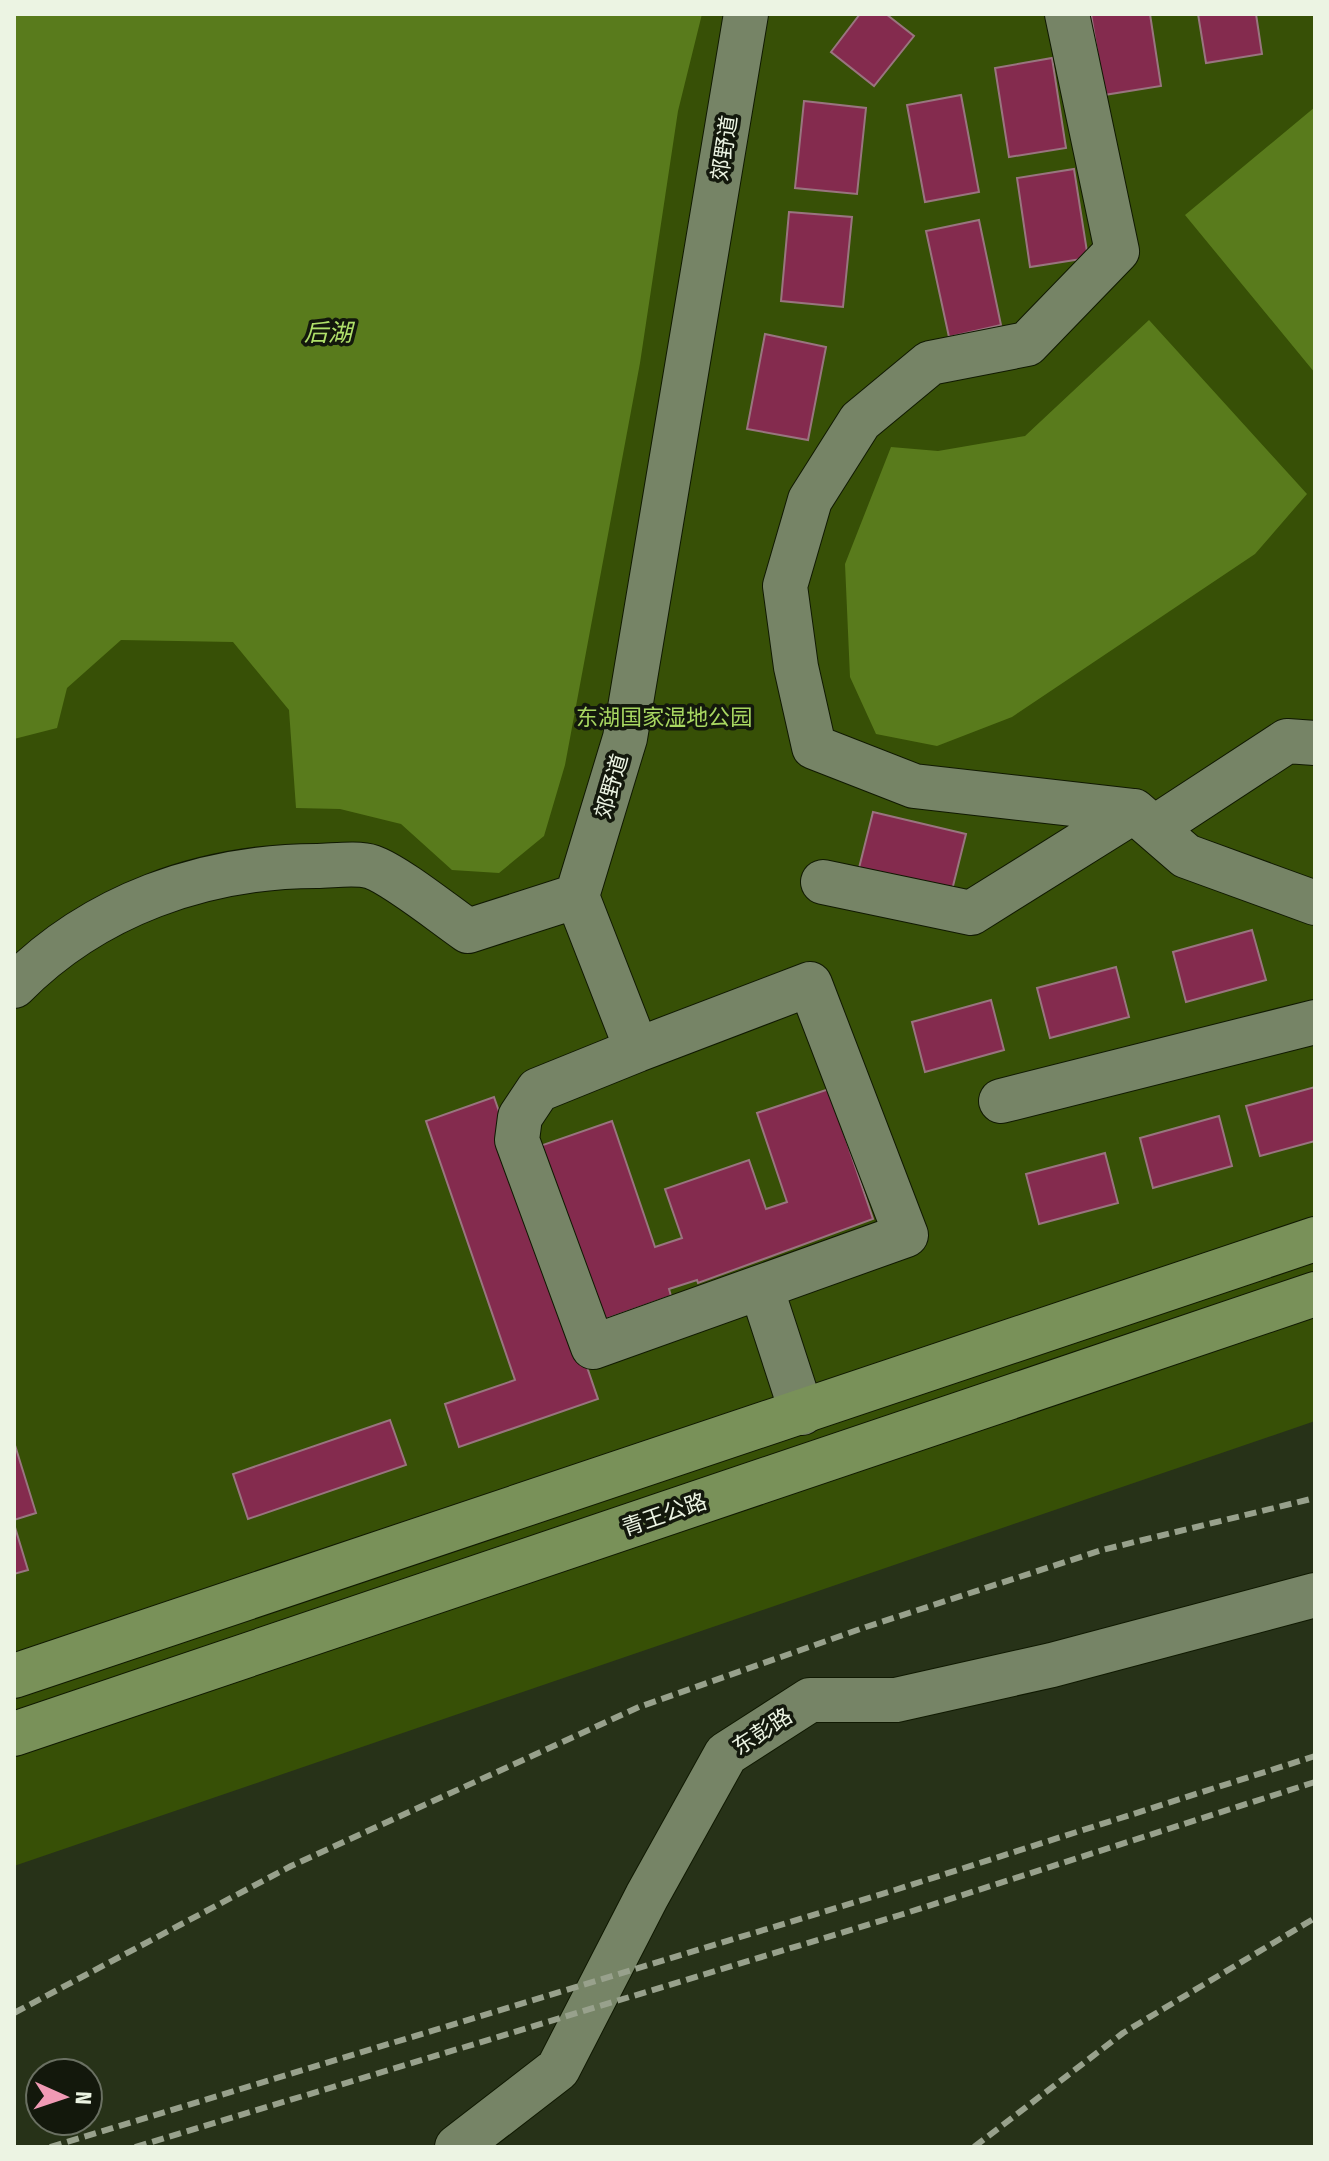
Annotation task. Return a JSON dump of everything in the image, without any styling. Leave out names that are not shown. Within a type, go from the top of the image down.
[{"type":"main road","points":[[14,1676],[1315,1239]]},
{"type":"main road","name":"青王公路","points":[[14,1734],[1315,1294]]},
{"type":"street","name":"郊野道","points":[[577,896],[625,738],[746,14]]},
{"type":"street","points":[[1067,14],[1117,251],[1027,344],[930,363],[860,421],[810,500],[785,586],[796,667],[814,747],[914,786],[1144,819],[1186,856],[1315,903]]},
{"type":"street","points":[[823,882],[971,913],[1287,741],[1315,743]]},
{"type":"street","points":[[14,986],[43,957],[117,909],[197,880],[278,866],[371,866],[468,931],[577,896],[637,1050]]},
{"type":"street","points":[[810,984],[906,1235],[593,1347],[517,1140],[518,1128],[520,1117],[538,1090],[637,1050],[810,984]]},
{"type":"street","points":[[1001,1101],[1315,1022]]},
{"type":"street","points":[[761,1287],[802,1413]]},
{"type":"street","name":"东彭路","points":[[457,2147],[558,2069],[647,1896],[726,1754],[810,1700],[896,1700],[1052,1665],[1315,1595]]},
{"type":"green space","name":"东湖国家湿地公园","points":[[14,14],[1315,14],[1315,1421],[14,1866]]},
{"type":"water","name":"后湖","points":[[14,14],[702,14],[678,111],[640,363],[565,765],[544,836],[499,873],[452,870],[401,824],[340,809],[296,808],[289,710],[233,642],[121,640],[67,688],[57,728],[14,739]]},
{"type":"water","points":[[1315,107],[1315,373],[1185,215]]},
{"type":"water","points":[[1149,320],[1307,494],[1255,554],[1012,717],[937,746],[876,734],[850,677],[845,564],[891,447],[938,451],[1025,436]]},
{"type":"building","points":[[860,14],[886,14],[914,36],[874,86],[831,52]]},
{"type":"building","points":[[1091,14],[1150,14],[1161,86],[1104,95]]},
{"type":"building","points":[[1198,14],[1256,14],[1262,54],[1206,63]]},
{"type":"building","points":[[1052,58],[1066,148],[1009,157],[995,68]]},
{"type":"building","points":[[961,95],[979,192],[925,202],[907,105]]},
{"type":"building","points":[[804,101],[866,108],[857,194],[795,188]]},
{"type":"building","points":[[1074,169],[1088,258],[1030,267],[1017,178]]},
{"type":"building","points":[[789,212],[852,217],[843,307],[781,301]]},
{"type":"building","points":[[979,220],[1001,325],[949,337],[926,231]]},
{"type":"building","points":[[765,334],[826,347],[808,440],[747,429]]},
{"type":"building","points":[[873,812],[966,834],[951,894],[858,872]]},
{"type":"building","points":[[1252,930],[1266,980],[1186,1002],[1173,952]]},
{"type":"building","points":[[1116,967],[1129,1017],[1050,1038],[1037,988]]},
{"type":"building","points":[[991,1000],[1004,1050],[925,1072],[912,1022]]},
{"type":"building","points":[[1315,1087],[1315,1141],[1260,1156],[1246,1106]]},
{"type":"building","points":[[829,1089],[873,1219],[698,1283],[697,1280],[669,1289],[671,1296],[597,1322],[537,1147],[612,1121],[655,1247],[682,1238],[665,1189],[749,1160],[766,1209],[787,1202],[757,1113]]},
{"type":"building","points":[[494,1097],[598,1399],[459,1447],[445,1404],[515,1380],[426,1121]]},
{"type":"building","points":[[1219,1116],[1232,1166],[1153,1188],[1140,1138]]},
{"type":"building","points":[[1105,1153],[1118,1203],[1039,1224],[1026,1174]]},
{"type":"building","points":[[390,1420],[406,1465],[248,1519],[233,1474]]},
{"type":"building","points":[[14,1442],[36,1513],[14,1520]]},
{"type":"building","points":[[14,1524],[28,1570],[14,1574]]},
{"type":"railway","points":[[14,2013],[291,1866],[639,1707],[866,1627],[1102,1550],[1315,1498]]},
{"type":"railway","points":[[50,2147],[895,1890],[1315,1756]]},
{"type":"railway","points":[[135,2147],[900,1915],[1315,1782]]},
{"type":"railway","points":[[974,2147],[1123,2033],[1315,1918]]}]
